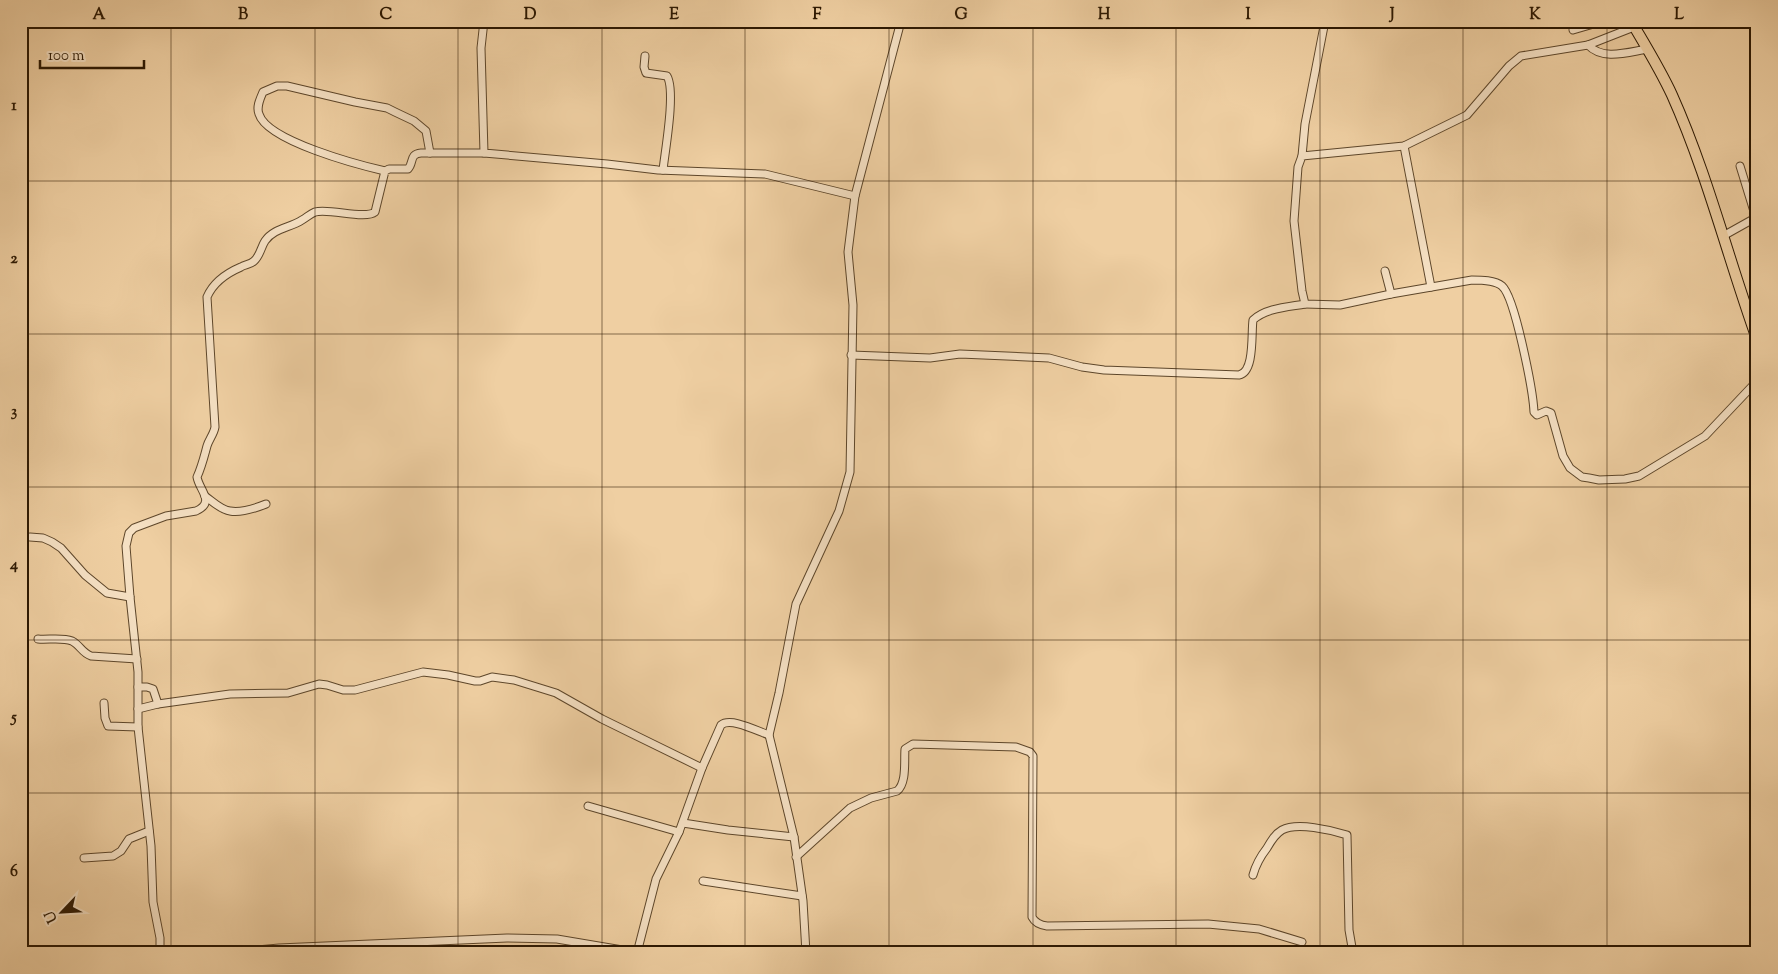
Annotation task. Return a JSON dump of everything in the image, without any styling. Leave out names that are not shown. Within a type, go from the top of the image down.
[{"type":"main road","points":[[1633,24],[1671,92],[1681,117],[1724,236],[1757,339]]},
{"type":"street","points":[[484,21],[481,48],[484,153]]},
{"type":"street","points":[[806,953],[802,896],[794,837],[769,735],[796,604],[839,511],[848,482],[851,458],[853,305],[848,252],[855,196],[901,21]]},
{"type":"street","points":[[1305,304],[1294,221],[1298,167],[1302,156],[1305,124],[1326,21]]},
{"type":"street","points":[[1573,30],[1604,21]]},
{"type":"street","points":[[1302,156],[1404,146],[1470,113],[1509,66],[1521,56],[1588,45],[1633,24]]},
{"type":"street","points":[[1588,45],[1594,52],[1604,55],[1648,49]]},
{"type":"street","points":[[644,56],[646,73],[667,76],[670,84],[668,125],[662,170]]},
{"type":"street","points":[[430,153],[428,136],[420,125],[387,108],[287,86],[277,86],[263,92],[258,106],[258,113],[262,120],[292,141],[336,158],[385,171],[388,169],[408,169],[414,155],[430,153],[484,153],[662,170],[765,174],[855,196]]},
{"type":"street","points":[[1404,146],[1432,286]]},
{"type":"street","points":[[1724,236],[1756,218],[1740,166]]},
{"type":"street","points":[[385,171],[375,212],[365,215],[324,210],[310,214],[302,220],[269,236],[252,263],[228,274],[209,291],[206,304],[215,427],[197,477],[205,496],[205,503],[199,510],[166,516],[131,530],[129,534],[126,546],[138,687],[138,727],[149,831],[153,902],[160,938],[158,952],[179,950],[257,952],[287,948],[507,938],[572,941],[638,953],[656,880],[679,832],[702,768],[721,725],[725,722],[732,722],[769,735]]},
{"type":"street","points":[[1385,271],[1390,294]]},
{"type":"street","points":[[851,355],[930,358],[960,354],[1050,358],[1104,370],[1239,375],[1246,372],[1248,368],[1253,320],[1264,313],[1305,304],[1340,305],[1432,286],[1481,280],[1498,284],[1504,288],[1512,305],[1528,373],[1534,412],[1539,415],[1546,411],[1550,413],[1563,456],[1570,468],[1582,477],[1599,480],[1639,476],[1705,436],[1757,381]]},
{"type":"street","points":[[205,496],[230,511],[255,508],[266,504]]},
{"type":"street","points":[[30,537],[43,538],[52,542],[98,587],[108,593],[130,597]]},
{"type":"street","points":[[38,639],[69,640],[84,654],[91,656],[136,659]]},
{"type":"street","points":[[138,709],[158,704],[230,694],[288,693],[319,684],[327,684],[344,690],[355,690],[423,672],[480,682],[492,677],[526,683],[556,693],[602,719],[702,768]]},
{"type":"street","points":[[138,687],[154,689],[158,704]]},
{"type":"street","points":[[104,703],[105,718],[108,726],[138,727]]},
{"type":"street","points":[[796,857],[850,808],[864,801],[897,791],[903,778],[905,749],[909,745],[1016,747],[1030,752],[1033,756],[1032,917],[1034,921],[1047,926],[1208,924],[1259,930],[1302,942]]},
{"type":"street","points":[[588,806],[679,832]]},
{"type":"street","points":[[683,822],[728,830],[794,837]]},
{"type":"street","points":[[1253,875],[1260,857],[1275,835],[1282,830],[1300,827],[1346,835],[1349,930],[1353,953]]},
{"type":"street","points":[[84,858],[113,856],[121,851],[129,839],[149,831]]},
{"type":"street","points":[[702,881],[802,896]]}]
